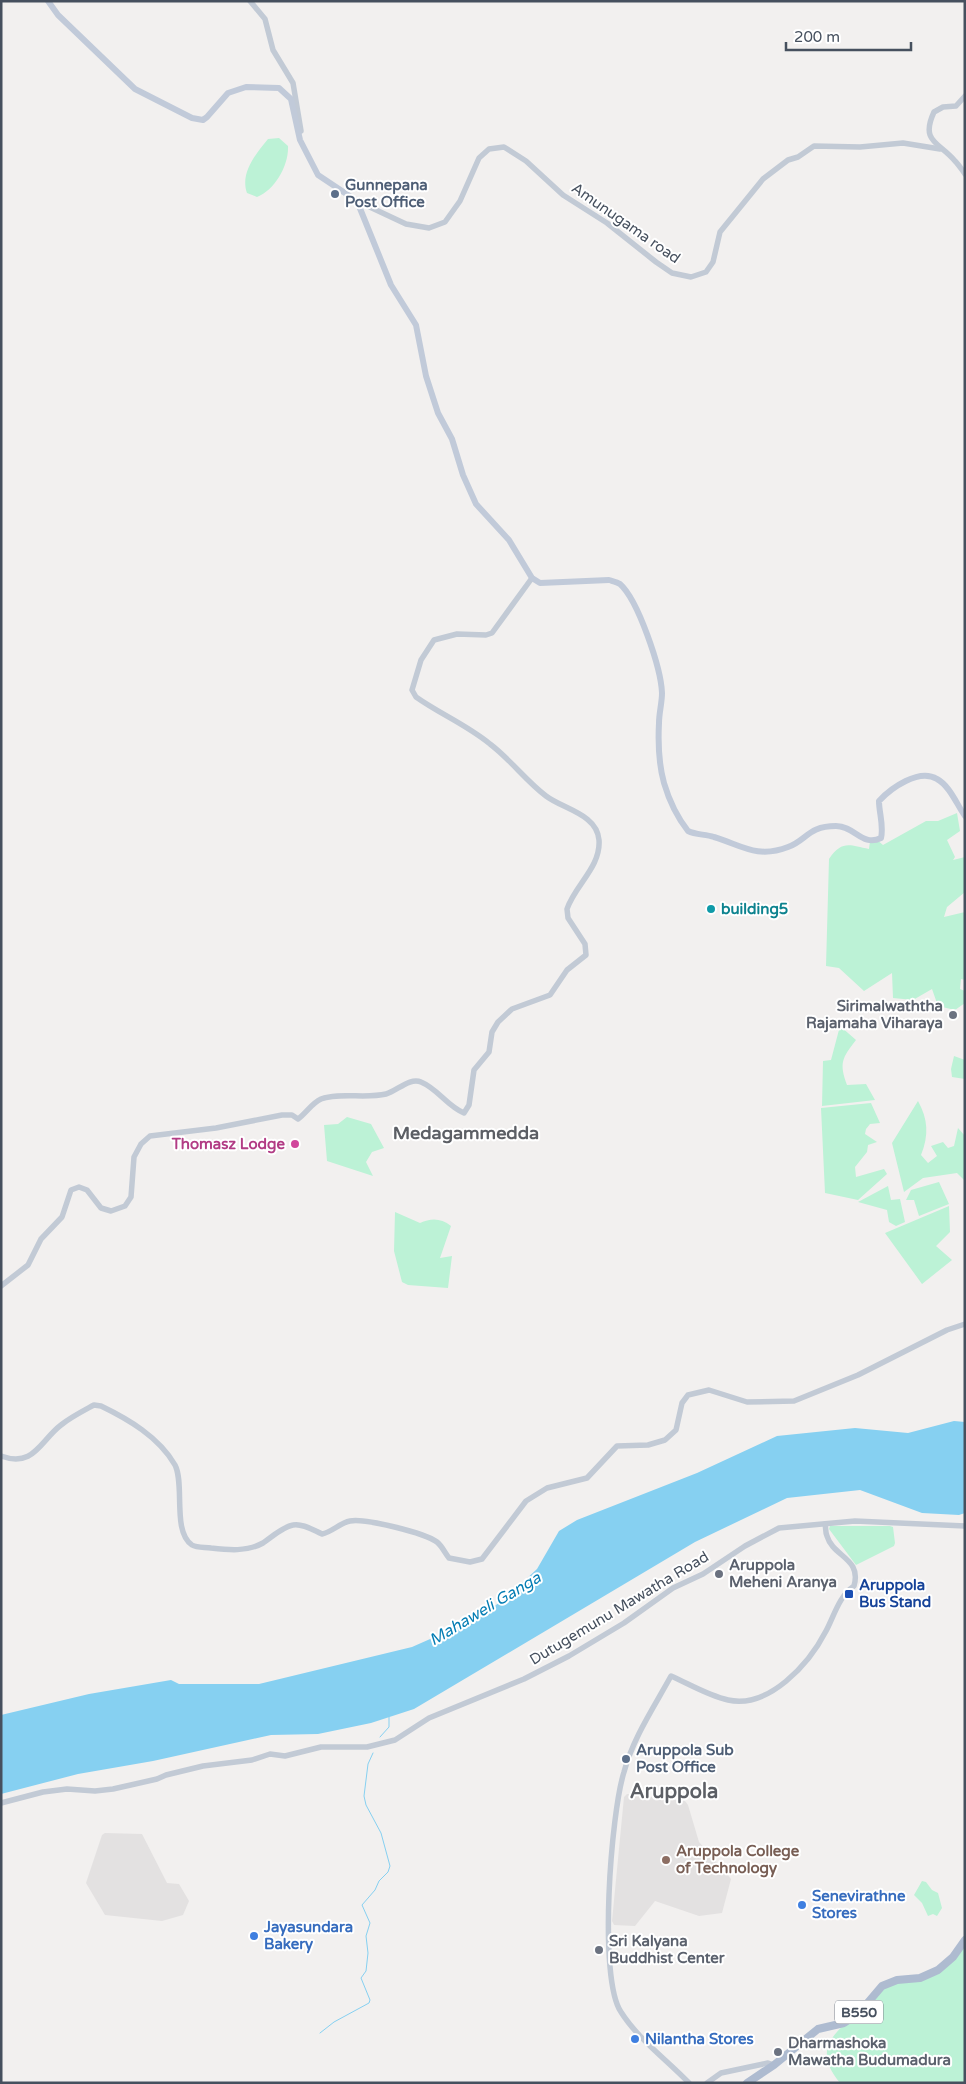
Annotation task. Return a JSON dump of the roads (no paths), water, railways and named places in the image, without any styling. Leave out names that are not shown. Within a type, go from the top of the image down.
[{"type":"main road","points":[[48,1],[58,15],[135,89],[192,118],[202,120],[208,117],[228,93],[246,86],[279,88],[291,99],[300,140],[318,175],[357,201],[391,285],[416,325],[426,376],[438,413],[452,439],[463,475],[476,504],[509,540],[532,578],[544,584],[609,580],[619,583],[633,602],[652,648],[660,676],[662,694],[659,722],[660,752],[664,782],[681,822],[688,831],[713,836],[741,849],[761,852],[789,847],[808,832],[827,826],[839,826],[852,830],[865,841],[873,842],[881,838],[883,830],[879,816],[879,800],[889,790],[924,776],[937,778],[948,790],[965,816]]},
{"type":"main road","name":"B550","points":[[747,2083],[774,2065],[818,2028],[844,2023],[859,2013],[882,1986],[897,1980],[920,1978],[938,1970],[952,1957],[965,1940]]},
{"type":"street","points":[[250,1],[265,19],[273,50],[293,83],[301,132],[300,140]]},
{"type":"street","points":[[965,96],[956,106],[934,112],[928,123],[929,133],[934,144],[954,160],[965,174]]},
{"type":"street","name":"Amunugama road","points":[[357,201],[406,224],[429,228],[445,222],[460,200],[479,158],[489,149],[504,148],[526,161],[563,195],[607,223],[656,262],[672,273],[690,277],[706,272],[713,262],[720,232],[763,179],[788,160],[798,157],[814,146],[860,147],[903,143],[940,149]]},
{"type":"street","points":[[1,1286],[28,1265],[42,1239],[62,1217],[71,1190],[79,1187],[87,1190],[101,1208],[110,1211],[125,1206],[131,1197],[134,1157],[141,1144],[150,1136],[216,1128],[282,1115],[292,1115],[298,1119],[322,1099],[374,1097],[389,1093],[411,1081],[420,1081],[432,1088],[453,1109],[464,1113],[470,1105],[474,1070],[489,1052],[492,1032],[498,1022],[512,1009],[550,995],[567,970],[584,956],[586,952],[585,944],[568,918],[567,909],[595,859],[599,840],[594,827],[580,814],[551,800],[493,746],[464,725],[416,697],[412,690],[421,660],[431,642],[438,638],[457,634],[486,635],[492,633],[532,578]]},
{"type":"street","points":[[1,1456],[17,1459],[31,1455],[61,1425],[94,1405],[101,1406],[150,1436],[175,1466],[180,1480],[179,1504],[181,1521],[185,1534],[194,1547],[227,1550],[248,1548],[262,1543],[291,1525],[299,1525],[322,1534],[351,1521],[364,1521],[392,1525],[429,1538],[437,1542],[449,1558],[470,1562],[482,1559],[526,1501],[538,1492],[587,1478],[617,1446],[654,1444],[671,1435],[678,1424],[682,1403],[688,1395],[714,1390],[747,1402],[794,1401],[839,1384],[946,1330],[965,1324]]},
{"type":"street","name":"Dutugemunu Mawatha Road","points":[[1,1803],[43,1792],[67,1789],[95,1791],[113,1789],[157,1780],[166,1775],[203,1766],[252,1760],[270,1754],[285,1756],[321,1747],[367,1747],[395,1740],[429,1718],[524,1679],[569,1656],[624,1623],[673,1588],[703,1574],[745,1546],[779,1528],[856,1521],[965,1526]]},
{"type":"street","points":[[689,2083],[634,2029],[620,2011],[615,1999],[609,1938],[608,1901],[621,1783],[638,1739],[671,1676],[727,1700],[752,1700],[780,1684],[810,1657],[826,1631],[845,1592],[854,1586],[856,1578],[856,1572],[852,1565],[827,1537],[825,1524]]},
{"type":"street","points":[[707,2083],[721,2073],[768,2063],[774,2065]]},
{"type":"water","points":[[954,1421],[965,1422],[965,1513],[959,1515],[922,1513],[860,1490],[787,1498],[695,1542],[414,1709],[371,1723],[318,1734],[271,1735],[153,1761],[78,1774],[1,1794],[1,1715],[89,1694],[171,1680],[179,1684],[259,1684],[412,1647],[480,1617],[508,1596],[537,1569],[559,1531],[577,1520],[697,1473],[777,1436],[855,1428],[908,1433]]},
{"type":"waterway","points":[[380,1737],[389,1727],[389,1717]]},
{"type":"waterway","points":[[320,2033],[334,2022],[369,2003],[370,2000],[361,1978],[366,1971],[368,1953],[366,1936],[370,1923],[362,1905],[388,1872],[390,1866],[381,1833],[366,1805],[364,1796],[368,1764],[373,1753]]},
{"type":"place","name":"Gunnepana Post Office","points":[[335,194]]},
{"type":"place","name":"building5","points":[[711,909]]},
{"type":"place","name":"Sirimalwaththa Rajamaha Viharaya","points":[[953,1015]]},
{"type":"place","name":"Thomasz Lodge","points":[[295,1144]]},
{"type":"place","name":"Aruppola Meheni Aranya","points":[[719,1574]]},
{"type":"place","name":"Aruppola Bus Stand","points":[[849,1594]]},
{"type":"place","name":"Aruppola Sub Post Office","points":[[626,1759]]},
{"type":"place","name":"Aruppola College of Technology","points":[[666,1860]]},
{"type":"place","name":"Senevirathne Stores","points":[[802,1905]]},
{"type":"place","name":"Jayasundara Bakery","points":[[254,1936]]},
{"type":"place","name":"Sri Kalyana Buddhist Center","points":[[599,1950]]},
{"type":"place","name":"Nilantha Stores","points":[[635,2039]]},
{"type":"place","name":"Dharmashoka Mawatha Budumadura","points":[[778,2052]]},
{"type":"district","name":"Medagammedda","points":[[466,1133]]},
{"type":"district","name":"Aruppola","points":[[674,1792]]},
{"type":"water label","name":"Mahaweli Ganga","points":[[485,1609]]}]
